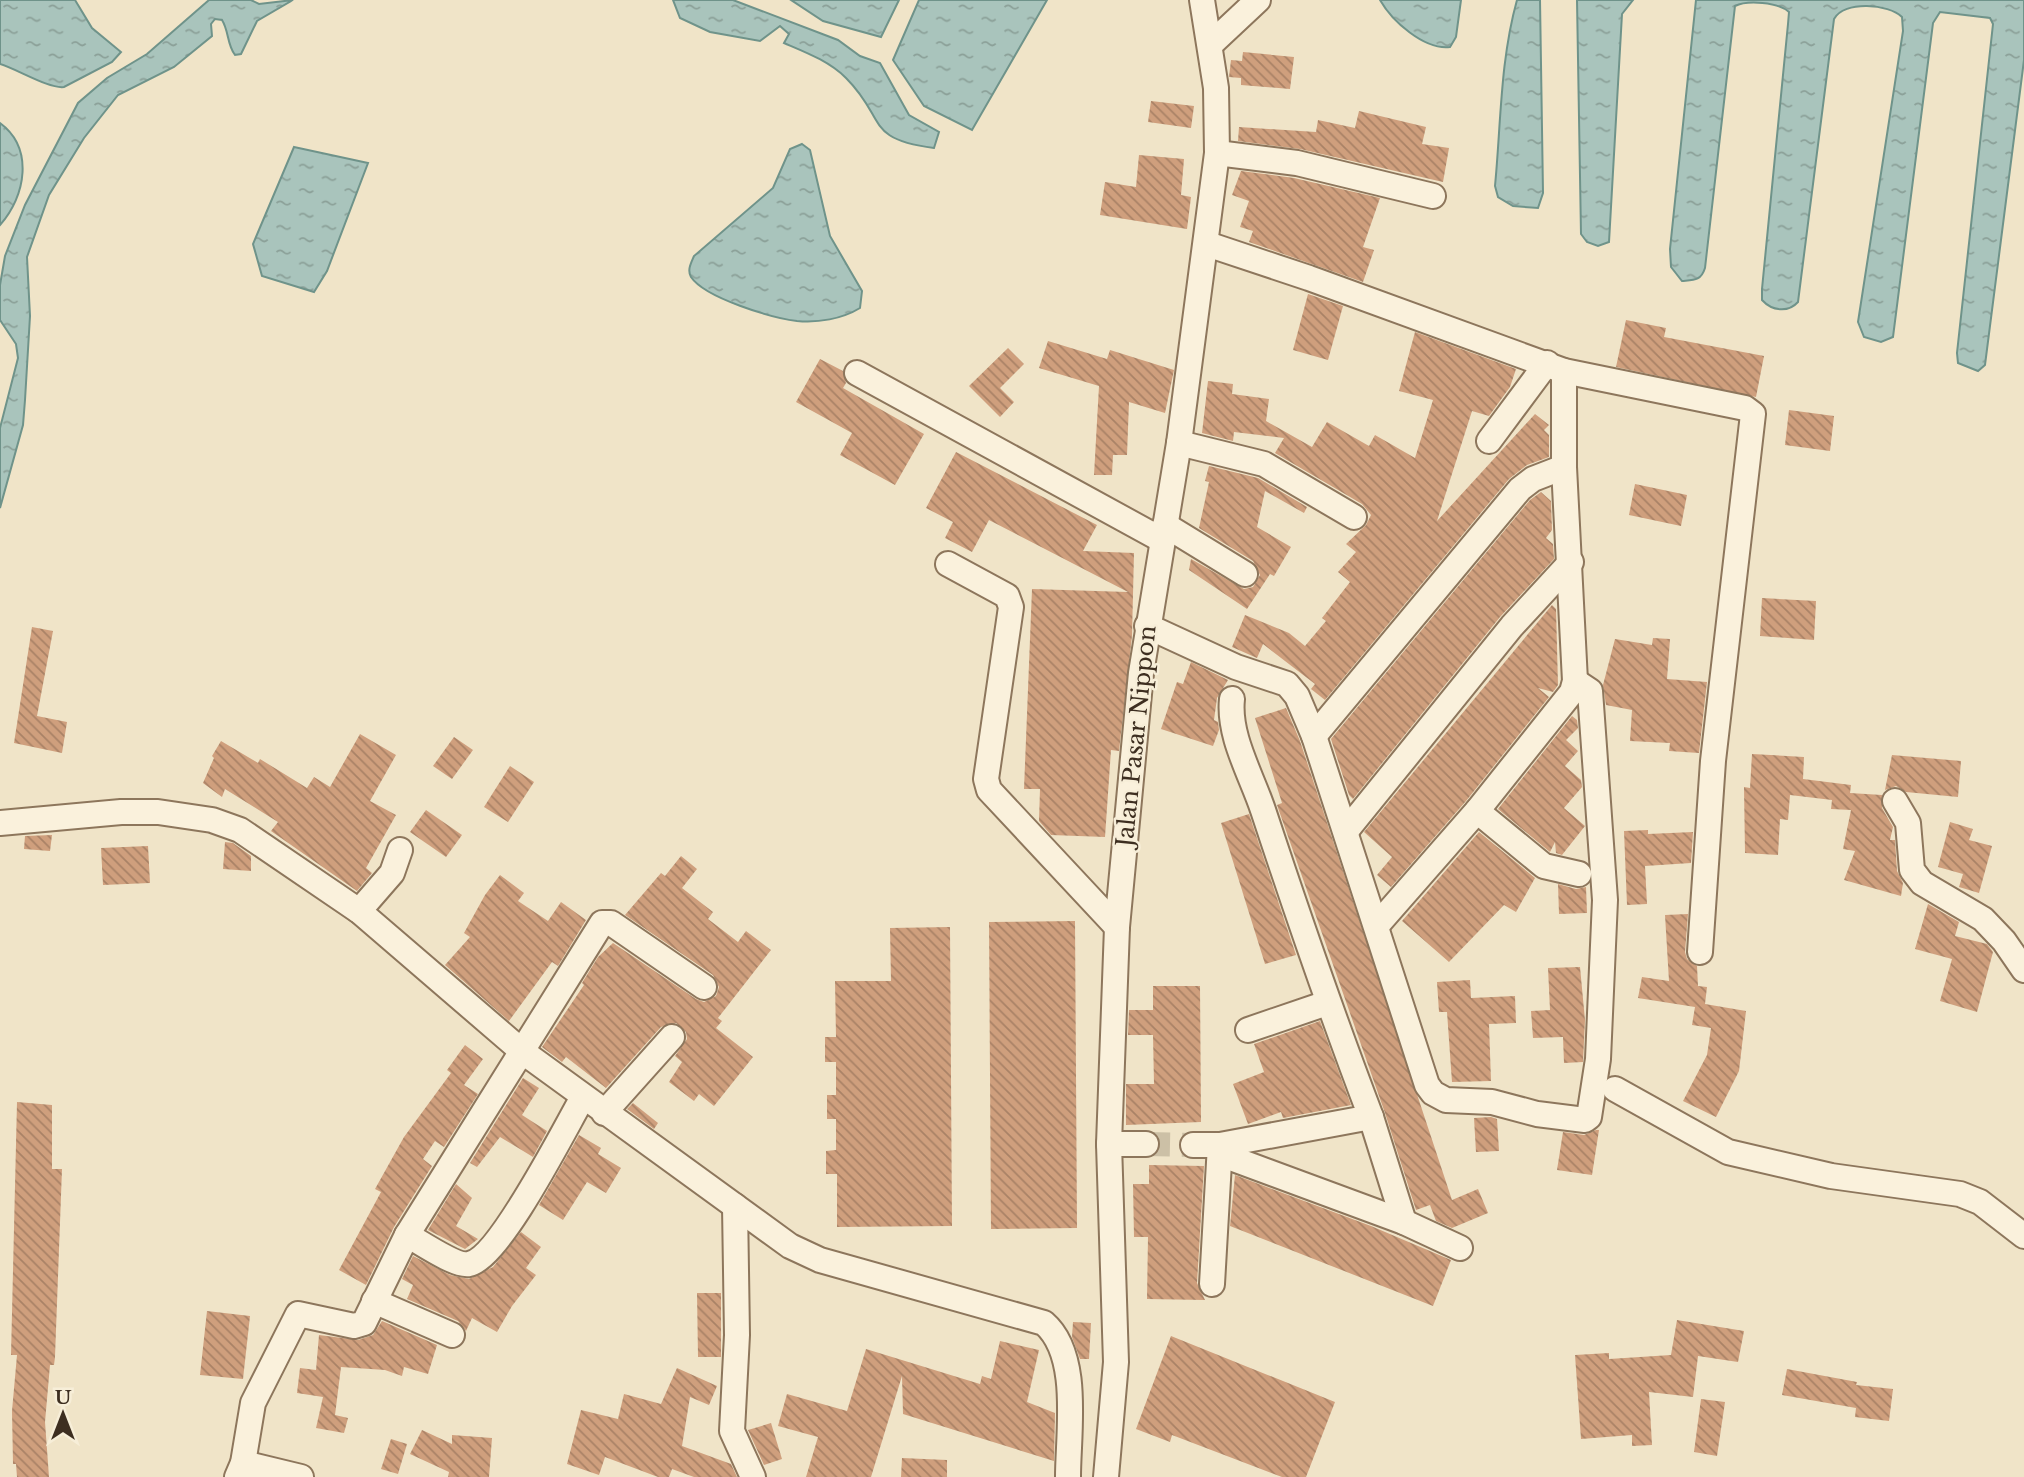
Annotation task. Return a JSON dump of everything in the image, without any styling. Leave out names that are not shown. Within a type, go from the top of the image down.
[{"type":"street","name":"Jalan Pasar Nippon","points":[[1105,1477],[1116,1362],[1109,1144],[1117,927],[1147,626],[1179,443],[1217,153],[1216,88],[1202,0]]},
{"type":"street","points":[[1211,44],[1258,0]]},
{"type":"street","points":[[1217,153],[1297,163],[1433,196]]},
{"type":"street","points":[[1207,244],[1555,367],[1745,408],[1753,414],[1713,761],[1700,952]]},
{"type":"street","points":[[1489,441],[1555,367]]},
{"type":"street","points":[[1378,924],[1477,811],[1567,699],[1575,681],[1564,467],[1555,367]]},
{"type":"street","points":[[857,373],[1245,574]]},
{"type":"street","points":[[1179,443],[1264,464],[1354,517]]},
{"type":"street","points":[[1314,736],[1520,489],[1533,478],[1564,467]]},
{"type":"street","points":[[1346,831],[1512,626],[1570,562]]},
{"type":"street","points":[[948,564],[1007,596],[1011,607],[986,779],[989,790],[994,800],[1117,927]]},
{"type":"street","points":[[1147,626],[1236,667],[1287,684],[1297,696],[1314,736],[1378,924],[1427,1085],[1433,1093],[1447,1100],[1492,1102],[1538,1114],[1586,1121],[1589,1117],[1598,1059],[1605,900],[1590,691],[1575,681]]},
{"type":"street","points":[[1232,698],[1231,723],[1327,1003],[1371,1117],[1404,1222]]},
{"type":"street","points":[[1895,800],[1908,823],[1912,870],[1922,883],[1983,919],[2004,941],[2024,970]]},
{"type":"street","points":[[1477,811],[1544,866],[1579,874]]},
{"type":"street","points":[[0,823],[121,812],[159,812],[212,820],[258,841],[359,911],[523,1052],[803,1254],[1044,1324],[1056,1337],[1067,1364],[1068,1477]]},
{"type":"street","points":[[359,911],[392,873],[400,850]]},
{"type":"street","points":[[301,1477],[240,1470],[253,1403],[298,1314],[360,1325],[407,1235],[602,923],[611,923],[704,987]]},
{"type":"street","points":[[1248,1030],[1327,1003]]},
{"type":"street","points":[[604,1113],[672,1037]]},
{"type":"street","points":[[1615,1089],[1728,1152],[1831,1176],[1960,1194],[1980,1202],[2024,1236]]},
{"type":"street","points":[[407,1235],[452,1260],[465,1265],[473,1263],[504,1234],[583,1097]]},
{"type":"street","points":[[1220,1150],[1371,1117]]},
{"type":"street","points":[[1109,1144],[1146,1144]]},
{"type":"street","points":[[1193,1145],[1220,1150],[1404,1222],[1460,1248]]},
{"type":"street","points":[[1212,1284],[1220,1150]]},
{"type":"street","points":[[735,1206],[737,1335],[732,1431],[753,1477]]},
{"type":"street","points":[[374,1301],[452,1335]]},
{"type":"water","points":[[0,0],[75,0],[92,28],[121,52],[112,62],[64,87],[50,85],[0,64]]},
{"type":"water","points":[[209,0],[251,0],[259,4],[293,0],[257,21],[241,54],[235,55],[222,20],[215,19],[211,24],[212,36],[174,67],[118,95],[84,138],[49,195],[27,257],[30,316],[23,425],[0,508],[0,428],[18,358],[16,344],[0,320],[0,285],[5,256],[25,205],[78,103],[107,78],[147,54]]},
{"type":"water","points":[[673,0],[733,0],[838,40],[860,56],[880,63],[909,115],[939,132],[934,148],[896,139],[886,133],[859,92],[846,78],[824,62],[784,43],[789,34],[780,26],[760,41],[710,32],[680,18]]},
{"type":"water","points":[[791,0],[899,0],[881,37],[823,21]]},
{"type":"water","points":[[919,0],[1047,0],[972,130],[924,106],[893,60]]},
{"type":"water","points":[[1380,0],[1461,0],[1456,37],[1450,47],[1430,44],[1401,25]]},
{"type":"water","points":[[1517,0],[1540,0],[1543,193],[1538,208],[1513,206],[1498,197],[1495,186],[1504,69]]},
{"type":"water","points":[[1577,0],[1633,0],[1622,14],[1609,242],[1598,246],[1587,242],[1581,234]]},
{"type":"water","points":[[1696,0],[2024,0],[2024,60],[1985,365],[1978,371],[1958,363],[1957,353],[1993,24],[1990,18],[1940,12],[1933,23],[1893,337],[1881,342],[1864,337],[1858,322],[1903,31],[1902,17],[1887,9],[1867,6],[1847,9],[1834,19],[1798,302],[1790,308],[1780,309],[1770,307],[1762,300],[1789,12],[1778,6],[1754,3],[1735,6],[1705,268],[1699,278],[1682,281],[1671,267],[1670,249]]},
{"type":"water","points":[[0,123],[11,133],[18,145],[22,172],[16,200],[0,225]]},
{"type":"water","points":[[802,144],[810,150],[830,236],[862,291],[860,308],[846,315],[821,321],[786,319],[740,306],[699,285],[689,272],[694,256],[773,188],[790,149]]},
{"type":"water","points":[[294,147],[368,163],[327,271],[314,292],[262,276],[253,244]]},
{"type":"building","points":[[1243,52],[1294,57],[1290,89],[1241,85],[1241,78],[1229,77],[1231,60],[1242,61]]},
{"type":"building","points":[[1151,101],[1194,106],[1191,128],[1148,122]]},
{"type":"building","points":[[1359,111],[1426,127],[1422,144],[1449,148],[1443,182],[1300,149],[1238,141],[1239,127],[1316,132],[1318,120],[1355,128]]},
{"type":"building","points":[[1139,155],[1184,159],[1181,195],[1191,197],[1187,229],[1100,215],[1105,182],[1136,187]]},
{"type":"building","points":[[1241,171],[1294,178],[1380,198],[1363,247],[1374,250],[1363,282],[1249,242],[1253,231],[1240,227],[1249,201],[1232,195]]},
{"type":"building","points":[[1308,294],[1343,306],[1328,360],[1293,350]]},
{"type":"building","points":[[1626,320],[1666,328],[1664,337],[1764,356],[1756,397],[1616,367]]},
{"type":"building","points":[[1415,332],[1516,369],[1510,387],[1489,416],[1472,411],[1437,521],[1535,414],[1549,425],[1544,430],[1549,435],[1549,457],[1527,465],[1509,479],[1325,700],[1311,689],[1315,684],[1263,644],[1257,658],[1232,647],[1245,615],[1289,633],[1305,646],[1326,621],[1322,618],[1350,582],[1338,572],[1356,552],[1346,544],[1366,525],[1371,515],[1362,504],[1275,453],[1284,438],[1234,432],[1233,441],[1202,433],[1208,381],[1233,384],[1232,394],[1269,399],[1266,421],[1312,447],[1327,422],[1369,446],[1375,435],[1415,458],[1433,400],[1399,391]]},
{"type":"building","points":[[1048,341],[1107,359],[1110,350],[1174,370],[1165,413],[1129,402],[1127,455],[1113,455],[1112,475],[1094,475],[1099,386],[1039,368]]},
{"type":"building","points":[[1008,348],[1024,364],[1000,388],[1014,402],[1000,417],[969,386]]},
{"type":"building","points":[[820,359],[843,371],[846,383],[843,388],[924,434],[895,485],[840,455],[852,433],[796,402]]},
{"type":"building","points":[[1789,410],[1834,416],[1830,451],[1785,445]]},
{"type":"building","points":[[956,452],[1097,525],[1083,551],[1134,553],[1132,636],[1119,751],[1111,750],[1105,837],[1051,835],[1039,821],[1040,789],[1024,789],[1032,589],[1128,592],[989,520],[972,552],[945,538],[953,522],[926,508]]},
{"type":"building","points":[[1209,466],[1258,478],[1307,507],[1304,513],[1265,491],[1257,527],[1291,547],[1274,576],[1270,574],[1247,609],[1189,570],[1191,559],[1244,589],[1253,587],[1260,575],[1253,561],[1199,528],[1209,482],[1205,481]]},
{"type":"building","points":[[1635,484],[1687,495],[1681,526],[1629,515]]},
{"type":"building","points":[[1541,492],[1551,501],[1552,530],[1546,538],[1553,544],[1554,559],[1500,617],[1353,799],[1349,795],[1331,739],[1530,500]]},
{"type":"building","points":[[1762,598],[1816,601],[1814,640],[1760,636]]},
{"type":"building","points":[[1552,605],[1556,609],[1558,685],[1553,692],[1538,688],[1549,697],[1466,801],[1391,887],[1377,875],[1392,857],[1364,832]]},
{"type":"building","points":[[32,627],[53,631],[37,716],[67,722],[62,753],[14,743]]},
{"type":"building","points":[[1653,638],[1670,639],[1667,679],[1707,682],[1699,753],[1669,751],[1670,743],[1630,741],[1632,710],[1606,705],[1603,685],[1615,639],[1652,645]]},
{"type":"building","points":[[1191,662],[1228,680],[1217,698],[1214,720],[1218,722],[1219,730],[1213,746],[1161,729],[1177,682],[1183,684]]},
{"type":"building","points":[[1286,708],[1300,741],[1452,1200],[1478,1189],[1488,1213],[1452,1228],[1436,1221],[1430,1205],[1416,1210],[1385,1113],[1277,805],[1282,803],[1255,718]]},
{"type":"building","points":[[1572,716],[1577,720],[1578,728],[1566,740],[1578,751],[1565,766],[1581,780],[1582,787],[1564,808],[1585,826],[1562,855],[1556,853],[1555,842],[1550,852],[1498,809]]},
{"type":"building","points":[[360,734],[396,755],[370,801],[396,815],[366,868],[372,873],[357,891],[271,831],[278,822],[225,789],[222,797],[203,783],[214,758],[212,756],[221,741],[258,763],[260,759],[307,788],[314,777],[330,787]]},
{"type":"building","points":[[454,737],[473,750],[452,779],[433,766]]},
{"type":"building","points":[[1752,754],[1804,757],[1803,779],[1851,785],[1850,793],[1882,795],[1882,808],[1893,827],[1890,840],[1895,840],[1897,871],[1903,883],[1901,896],[1844,880],[1855,851],[1843,849],[1851,810],[1831,809],[1832,800],[1790,795],[1788,820],[1780,819],[1778,855],[1745,853],[1744,787],[1750,788]]},
{"type":"building","points":[[1892,755],[1961,761],[1958,797],[1906,792],[1896,786],[1885,790]]},
{"type":"building","points":[[510,766],[534,782],[508,822],[484,807]]},
{"type":"building","points":[[426,810],[462,835],[446,857],[410,832]]},
{"type":"building","points":[[1249,814],[1296,955],[1265,964],[1221,823]]},
{"type":"building","points":[[1950,822],[1973,829],[1969,840],[1992,846],[1979,893],[1959,887],[1963,874],[1938,867]]},
{"type":"building","points":[[1648,830],[1648,834],[1693,832],[1691,863],[1645,866],[1647,904],[1627,905],[1624,831]]},
{"type":"building","points":[[1479,832],[1535,878],[1516,912],[1504,905],[1449,962],[1402,921]]},
{"type":"building","points":[[52,835],[50,851],[24,849],[25,836]]},
{"type":"building","points":[[225,842],[233,843],[251,856],[251,871],[223,869]]},
{"type":"building","points":[[148,846],[150,883],[103,885],[101,848]]},
{"type":"building","points":[[681,856],[697,869],[682,888],[713,912],[708,919],[738,942],[746,931],[771,950],[718,1018],[722,1021],[716,1028],[753,1057],[714,1106],[699,1094],[694,1101],[669,1082],[682,1062],[675,1056],[687,1039],[686,1032],[676,1023],[661,1027],[606,1088],[566,1057],[562,1062],[542,1047],[584,985],[582,983],[598,957],[613,943],[696,999],[704,1002],[716,996],[719,987],[713,975],[625,915],[661,873],[665,876]]},
{"type":"building","points":[[500,875],[524,893],[518,901],[548,921],[561,902],[586,920],[558,966],[552,962],[509,1021],[445,965],[470,937],[464,933],[485,895]]},
{"type":"building","points":[[1558,884],[1576,889],[1586,887],[1587,913],[1559,914]]},
{"type":"building","points":[[1928,904],[1959,922],[1955,936],[1987,944],[1993,952],[1977,1012],[1940,1001],[1952,959],[1915,949]]},
{"type":"building","points":[[1688,914],[1685,952],[1687,959],[1697,966],[1698,986],[1707,987],[1705,1004],[1746,1011],[1739,1071],[1716,1117],[1683,1101],[1707,1055],[1711,1028],[1692,1025],[1695,1007],[1638,998],[1642,977],[1669,981],[1665,915]]},
{"type":"building","points":[[1075,921],[1077,1228],[991,1229],[989,922]]},
{"type":"building","points":[[950,927],[952,1226],[837,1227],[837,1174],[826,1174],[826,1151],[836,1150],[836,1119],[827,1119],[827,1095],[836,1095],[836,1062],[825,1062],[825,1037],[836,1037],[835,981],[891,981],[890,928]]},
{"type":"building","points":[[1580,967],[1585,1020],[1583,1062],[1564,1063],[1563,1037],[1533,1038],[1531,1011],[1550,1010],[1548,968]]},
{"type":"building","points":[[1470,980],[1471,998],[1515,996],[1516,1023],[1489,1024],[1491,1081],[1452,1082],[1447,1012],[1439,1012],[1437,982]]},
{"type":"building","points":[[1153,986],[1200,986],[1201,1122],[1126,1125],[1126,1084],[1154,1084],[1153,1035],[1128,1035],[1129,1010],[1153,1010]]},
{"type":"building","points":[[1320,1021],[1351,1105],[1283,1118],[1281,1112],[1248,1124],[1233,1084],[1264,1072],[1254,1044]]},
{"type":"building","points":[[465,1045],[483,1059],[464,1085],[478,1094],[444,1147],[435,1141],[423,1159],[432,1166],[394,1227],[366,1285],[339,1270],[381,1192],[375,1189],[404,1137],[451,1073],[447,1070]]},
{"type":"building","points":[[523,1078],[539,1088],[522,1115],[547,1131],[533,1157],[500,1137],[477,1167],[470,1163]]},
{"type":"building","points":[[17,1102],[52,1105],[52,1169],[62,1169],[55,1357],[54,1365],[50,1365],[45,1422],[49,1477],[17,1477],[16,1464],[13,1464],[12,1411],[17,1355],[11,1355]]},
{"type":"building","points":[[633,1103],[658,1123],[654,1129],[627,1109]]},
{"type":"building","points":[[1474,1118],[1497,1119],[1499,1151],[1476,1152]]},
{"type":"building","points":[[1599,1130],[1592,1175],[1557,1170],[1563,1132],[1584,1135]]},
{"type":"building","points":[[579,1135],[601,1148],[598,1154],[621,1168],[606,1193],[587,1182],[563,1220],[539,1205]]},
{"type":"building","points":[[1149,1165],[1204,1166],[1197,1283],[1205,1300],[1147,1299],[1148,1237],[1134,1237],[1133,1184],[1149,1184]]},
{"type":"building","points":[[1235,1175],[1371,1226],[1451,1260],[1433,1306],[1230,1226]]},
{"type":"building","points":[[456,1184],[472,1198],[456,1226],[478,1239],[465,1249],[428,1230]]},
{"type":"building","points":[[521,1232],[541,1247],[526,1268],[536,1275],[512,1306],[497,1332],[472,1318],[466,1331],[458,1321],[407,1299],[413,1285],[402,1279],[413,1256],[450,1275],[469,1279],[493,1267]]},
{"type":"building","points":[[697,1293],[721,1293],[721,1357],[698,1357]]},
{"type":"building","points":[[207,1311],[250,1316],[243,1379],[200,1375]]},
{"type":"building","points":[[1677,1320],[1744,1331],[1738,1362],[1698,1356],[1693,1397],[1649,1392],[1652,1445],[1632,1446],[1632,1435],[1581,1439],[1575,1355],[1609,1353],[1609,1359],[1671,1355]]},
{"type":"building","points":[[382,1321],[437,1345],[428,1374],[404,1367],[402,1376],[385,1370],[341,1367],[335,1415],[348,1418],[344,1433],[316,1428],[323,1397],[297,1393],[300,1368],[316,1370],[319,1335],[358,1340],[373,1335]]},
{"type":"building","points":[[1073,1322],[1091,1323],[1089,1359],[1080,1359],[1072,1337]]},
{"type":"building","points":[[1171,1336],[1335,1402],[1306,1477],[1282,1477],[1172,1435],[1170,1442],[1136,1429]]},
{"type":"building","points":[[1000,1341],[1039,1350],[1027,1402],[1055,1413],[1054,1461],[903,1414],[902,1376],[871,1477],[806,1477],[818,1437],[778,1426],[787,1394],[847,1411],[866,1349],[980,1384],[982,1376],[991,1379]]},
{"type":"building","points":[[677,1368],[717,1386],[709,1405],[690,1397],[682,1446],[731,1464],[737,1477],[694,1477],[672,1469],[669,1477],[658,1477],[605,1457],[599,1475],[567,1464],[581,1410],[618,1419],[624,1394],[661,1404]]},
{"type":"building","points":[[1787,1369],[1857,1382],[1856,1385],[1893,1389],[1889,1421],[1855,1417],[1856,1408],[1782,1395]]},
{"type":"building","points":[[1701,1399],[1725,1402],[1717,1456],[1694,1452]]},
{"type":"building","points":[[771,1423],[782,1459],[764,1465],[748,1430]]},
{"type":"building","points":[[422,1430],[452,1444],[452,1435],[492,1438],[489,1477],[448,1477],[449,1472],[410,1454]]},
{"type":"building","points":[[391,1439],[407,1444],[398,1474],[381,1469]]},
{"type":"building","points":[[902,1458],[947,1460],[947,1477],[901,1477]]},
{"type":"tunnel","points":[[1146,1144],[1193,1145]]}]
